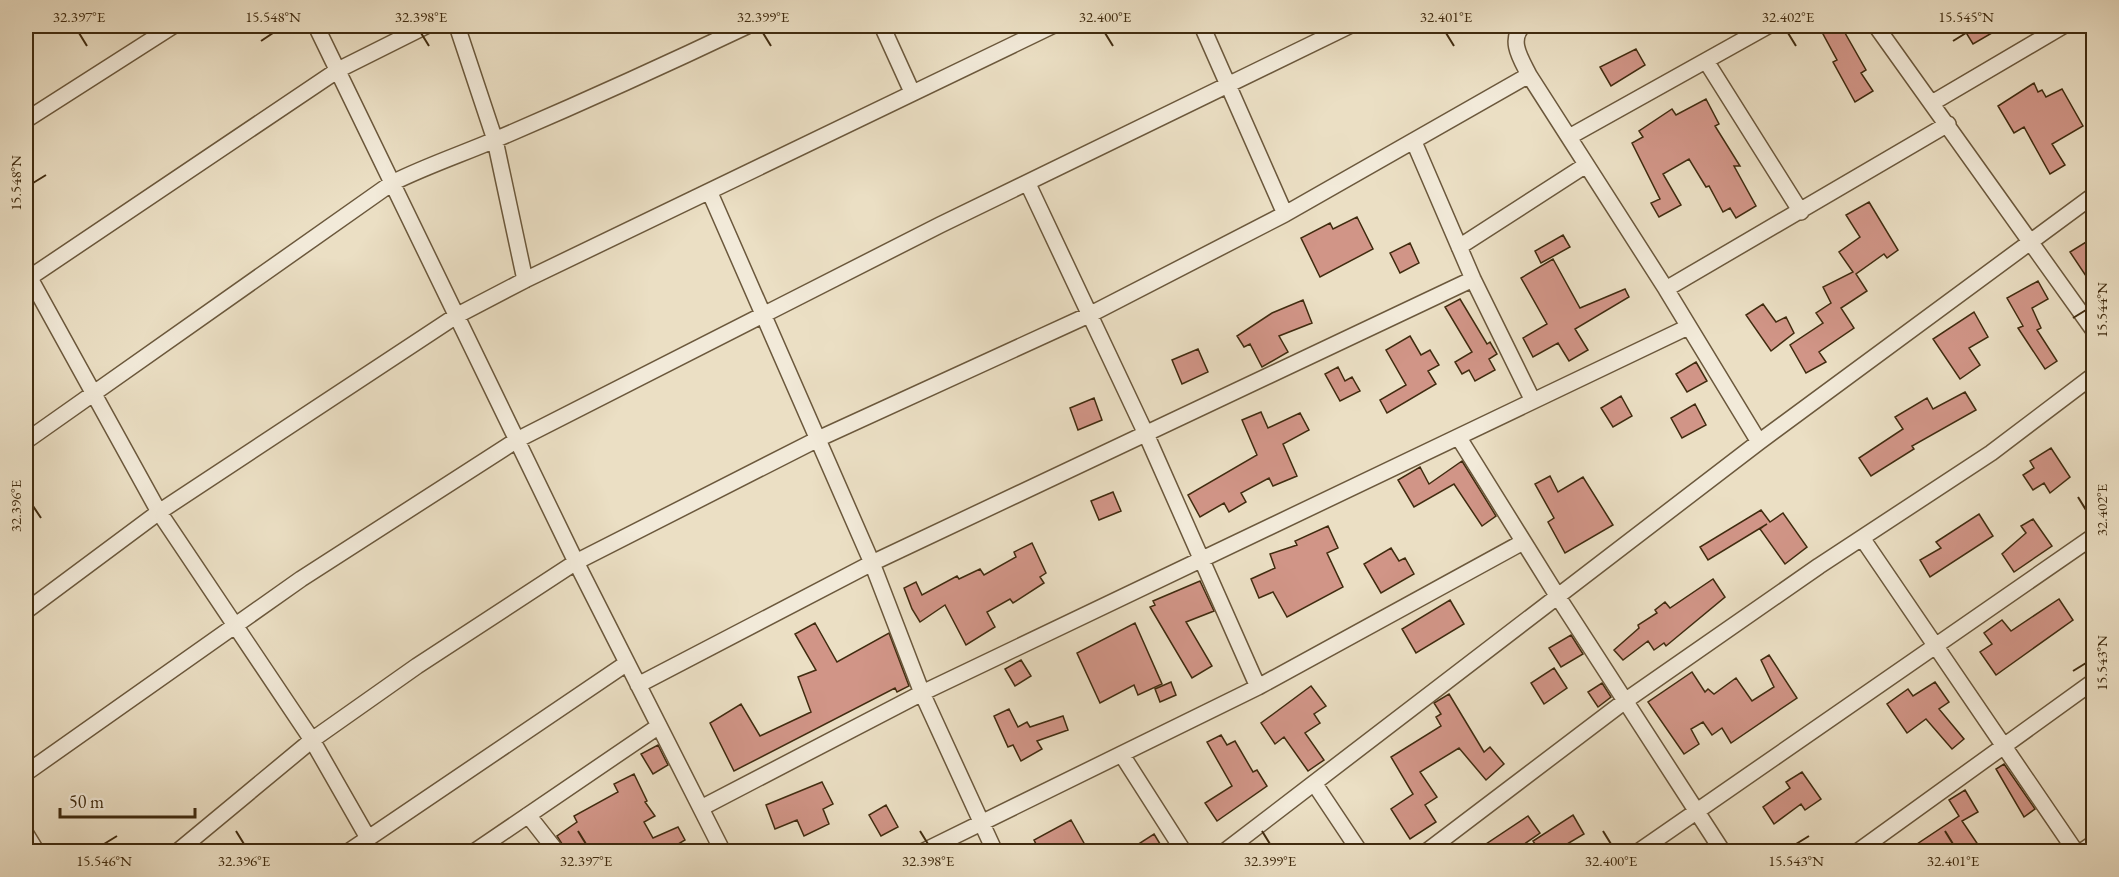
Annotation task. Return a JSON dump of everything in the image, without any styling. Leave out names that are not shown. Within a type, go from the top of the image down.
[{"type":"street","points":[[26,120],[173,26]]},
{"type":"street","points":[[316,26],[576,562],[723,852]]},
{"type":"street","points":[[368,838],[312,740],[234,627],[159,512],[94,392],[27,276],[338,70],[426,26]]},
{"type":"street","points":[[457,26],[495,140],[525,280]]},
{"type":"street","points":[[26,441],[392,183],[435,162],[495,140],[674,61],[747,26]]},
{"type":"street","points":[[882,26],[912,92]]},
{"type":"street","points":[[26,611],[159,512],[456,316],[525,280],[1052,26]]},
{"type":"street","points":[[1202,26],[1285,214]]},
{"type":"street","points":[[26,773],[301,579],[517,440],[940,225],[1349,26]]},
{"type":"street","points":[[1523,26],[1515,38],[1517,50],[1528,75],[1666,289],[1759,442]]},
{"type":"street","points":[[1569,137],[1768,26]]},
{"type":"street","points":[[1876,26],[2094,331]]},
{"type":"street","points":[[1932,103],[2063,26]]},
{"type":"street","points":[[1706,61],[1801,212]]},
{"type":"street","points":[[177,852],[312,740],[417,666],[576,562],[818,439],[1091,314],[1285,214],[1528,75]]},
{"type":"street","points":[[1666,289],[1948,124]]},
{"type":"street","points":[[1414,142],[1473,279],[1533,401]]},
{"type":"street","points":[[1459,247],[1586,165]]},
{"type":"street","points":[[1028,184],[1146,434],[1258,687]]},
{"type":"street","points":[[710,192],[762,316],[872,563],[922,693],[995,852]]},
{"type":"street","points":[[1224,852],[1759,442],[2094,195]]},
{"type":"street","points":[[638,685],[872,563],[1473,279]]},
{"type":"street","points":[[701,808],[922,693],[1204,561],[1688,327]]},
{"type":"street","points":[[1426,852],[1625,701],[1990,453],[2094,375]]},
{"type":"street","points":[[1459,438],[1558,597],[1723,852]]},
{"type":"street","points":[[1638,852],[2094,536]]},
{"type":"street","points":[[1862,538],[2076,852]]},
{"type":"street","points":[[922,852],[1258,687],[1523,542]]},
{"type":"street","points":[[348,852],[627,663]]},
{"type":"street","points":[[1857,852],[2094,681]]},
{"type":"street","points":[[474,852],[659,726]]},
{"type":"street","points":[[1122,755],[1184,852]]},
{"type":"street","points":[[1314,783],[1360,852]]},
{"type":"street","points":[[528,814],[557,852]]},
{"type":"street","points":[[26,834],[37,852]]},
{"type":"street","points":[[2081,852],[2094,843]]},
{"type":"building","points":[[1841,26],[1866,70],[1861,73],[1873,91],[1855,102],[1833,62],[1837,60],[1823,34]]},
{"type":"building","points":[[1962,26],[2004,26],[1973,44]]},
{"type":"building","points":[[1636,49],[1645,65],[1611,86],[1600,67]]},
{"type":"building","points":[[2034,83],[2038,92],[2042,90],[2046,97],[2062,89],[2083,126],[2052,144],[2065,165],[2050,174],[2024,127],[2014,133],[1998,106]]},
{"type":"building","points":[[1706,99],[1719,124],[1715,126],[1740,166],[1734,166],[1756,206],[1736,218],[1730,208],[1723,212],[1709,186],[1706,187],[1689,159],[1663,174],[1681,205],[1659,217],[1651,203],[1660,199],[1632,143],[1643,137],[1639,131],[1672,109],[1676,115]]},
{"type":"building","points":[[1869,202],[1898,250],[1887,258],[1884,254],[1856,274],[1867,291],[1841,308],[1854,328],[1819,352],[1826,362],[1806,373],[1790,345],[1823,323],[1816,313],[1831,303],[1823,287],[1853,272],[1839,252],[1860,237],[1846,215]]},
{"type":"building","points":[[1357,217],[1373,249],[1320,277],[1301,238],[1330,223],[1333,229]]},
{"type":"building","points":[[1563,235],[1570,247],[1541,263],[1535,251]]},
{"type":"building","points":[[2094,237],[2094,288],[2070,252]]},
{"type":"building","points":[[1410,243],[1419,263],[1400,273],[1390,253]]},
{"type":"building","points":[[1553,259],[1580,308],[1625,289],[1629,297],[1575,329],[1588,350],[1569,361],[1558,343],[1533,357],[1523,338],[1547,324],[1521,278]]},
{"type":"building","points":[[2038,281],[2048,299],[2032,308],[2041,328],[2037,330],[2057,361],[2045,369],[2018,328],[2023,326],[2007,298]]},
{"type":"building","points":[[1460,299],[1487,344],[1490,342],[1497,354],[1489,359],[1495,370],[1475,381],[1469,370],[1462,374],[1455,362],[1472,352],[1445,307]]},
{"type":"building","points":[[1303,300],[1312,323],[1279,336],[1288,352],[1262,367],[1250,344],[1244,347],[1237,336],[1272,313]]},
{"type":"building","points":[[1763,304],[1776,322],[1786,317],[1794,333],[1771,351],[1746,315]]},
{"type":"building","points":[[1974,312],[1988,337],[1969,348],[1980,365],[1960,379],[1933,339]]},
{"type":"building","points":[[1410,336],[1421,355],[1430,350],[1439,365],[1428,371],[1436,384],[1387,413],[1380,400],[1406,385],[1386,350]]},
{"type":"building","points":[[1198,349],[1208,372],[1182,384],[1172,360]]},
{"type":"building","points":[[1696,362],[1707,381],[1687,392],[1676,374]]},
{"type":"building","points":[[1338,367],[1345,381],[1352,377],[1360,391],[1340,401],[1325,374]]},
{"type":"building","points":[[1965,392],[1976,410],[1912,446],[1914,449],[1871,476],[1859,458],[1903,429],[1895,417],[1927,398],[1933,409]]},
{"type":"building","points":[[1621,396],[1632,416],[1613,427],[1601,408]]},
{"type":"building","points":[[1094,398],[1102,420],[1078,430],[1070,408]]},
{"type":"building","points":[[1695,404],[1706,425],[1682,438],[1671,418]]},
{"type":"building","points":[[1261,412],[1268,428],[1300,413],[1309,430],[1283,444],[1297,476],[1273,486],[1269,478],[1241,493],[1246,502],[1229,512],[1224,503],[1200,517],[1188,495],[1257,455],[1242,420]]},
{"type":"building","points":[[2051,448],[2070,477],[2050,493],[2044,483],[2033,490],[2023,475],[2034,468],[2030,461]]},
{"type":"building","points":[[1462,461],[1496,516],[1482,526],[1454,484],[1414,507],[1398,480],[1420,467],[1429,484]]},
{"type":"building","points":[[1550,476],[1558,492],[1583,477],[1613,525],[1565,553],[1548,522],[1554,518],[1535,484]]},
{"type":"building","points":[[1113,492],[1121,511],[1099,520],[1091,501]]},
{"type":"building","points":[[1761,510],[1770,522],[1783,513],[1807,547],[1785,564],[1760,529],[1767,524],[1708,560],[1700,547]]},
{"type":"building","points":[[1979,514],[1993,536],[1930,577],[1920,560],[1941,548],[1936,542]]},
{"type":"building","points":[[2033,519],[2052,546],[2014,572],[2002,554],[2026,533],[2021,526]]},
{"type":"building","points":[[1328,526],[1338,548],[1327,553],[1343,587],[1287,617],[1273,592],[1259,598],[1251,579],[1275,568],[1270,554],[1297,545],[1295,541]]},
{"type":"building","points":[[1032,543],[1046,573],[1040,577],[1044,583],[1013,603],[1010,599],[987,612],[995,627],[966,645],[945,605],[920,622],[904,588],[916,582],[922,595],[957,576],[959,579],[980,569],[984,575],[1016,557],[1014,552]]},
{"type":"building","points":[[1391,548],[1399,561],[1405,558],[1414,574],[1381,593],[1364,564]]},
{"type":"building","points":[[1713,579],[1725,597],[1666,646],[1664,643],[1654,650],[1648,641],[1623,660],[1614,650],[1639,628],[1638,625],[1657,613],[1655,610],[1665,602],[1670,608]]},
{"type":"building","points":[[1200,581],[1214,611],[1186,622],[1212,666],[1192,678],[1150,607],[1155,605],[1153,601]]},
{"type":"building","points":[[2059,599],[2073,620],[1996,675],[1980,652],[1992,644],[1984,633],[2002,620],[2011,631]]},
{"type":"building","points":[[1450,600],[1464,624],[1416,653],[1402,629]]},
{"type":"building","points":[[815,623],[837,662],[889,633],[909,686],[897,692],[895,688],[734,771],[710,723],[741,704],[760,736],[811,712],[798,677],[816,670],[795,634]]},
{"type":"building","points":[[1135,623],[1162,684],[1138,695],[1134,685],[1100,703],[1077,653]]},
{"type":"building","points":[[1571,635],[1583,654],[1561,667],[1549,648]]},
{"type":"building","points":[[1769,655],[1797,698],[1731,743],[1722,728],[1712,735],[1703,722],[1691,729],[1699,744],[1684,754],[1648,702],[1692,672],[1705,692],[1708,689],[1714,694],[1736,678],[1752,701],[1774,687],[1761,660]]},
{"type":"building","points":[[1021,660],[1031,676],[1015,686],[1005,669]]},
{"type":"building","points":[[1554,668],[1567,688],[1544,704],[1531,683]]},
{"type":"building","points":[[1171,682],[1176,695],[1160,702],[1155,689]]},
{"type":"building","points":[[1935,682],[1949,702],[1939,709],[1964,739],[1952,749],[1926,719],[1907,733],[1887,704],[1908,689],[1913,696]]},
{"type":"building","points":[[1602,683],[1611,697],[1598,707],[1588,692]]},
{"type":"building","points":[[1311,686],[1326,706],[1314,714],[1320,723],[1305,733],[1324,760],[1308,771],[1284,737],[1275,744],[1261,723]]},
{"type":"building","points":[[1449,694],[1484,752],[1490,747],[1504,764],[1486,780],[1459,748],[1420,772],[1437,797],[1425,805],[1436,822],[1410,839],[1391,809],[1413,794],[1391,757],[1441,726],[1436,717],[1441,714],[1434,703]]},
{"type":"building","points":[[1009,709],[1018,727],[1027,722],[1030,727],[1063,716],[1068,730],[1037,741],[1042,749],[1021,761],[1013,745],[1008,747],[994,716]]},
{"type":"building","points":[[1221,735],[1227,745],[1235,741],[1253,772],[1257,770],[1267,786],[1217,821],[1205,803],[1232,786],[1207,742]]},
{"type":"building","points":[[658,745],[668,765],[653,774],[641,754]]},
{"type":"building","points":[[2004,764],[2035,809],[2024,817],[1996,769]]},
{"type":"building","points":[[1802,772],[1821,799],[1805,810],[1801,804],[1774,824],[1763,807],[1790,788],[1786,782]]},
{"type":"building","points":[[634,774],[647,801],[645,802],[655,816],[644,822],[653,838],[678,827],[685,840],[665,852],[567,852],[557,836],[577,822],[574,816],[618,792],[614,784]]},
{"type":"building","points":[[822,782],[833,804],[823,809],[829,824],[804,836],[797,820],[775,829],[766,805]]},
{"type":"building","points":[[1965,790],[1978,812],[1962,821],[1983,852],[1905,852],[1959,816],[1949,800]]},
{"type":"building","points":[[886,805],[898,827],[881,836],[869,815]]},
{"type":"building","points":[[1573,815],[1584,834],[1562,847],[1566,852],[1540,852],[1533,841]]},
{"type":"building","points":[[1528,816],[1540,833],[1513,852],[1474,852]]},
{"type":"building","points":[[1071,820],[1089,852],[1040,852],[1034,840]]},
{"type":"building","points":[[1154,834],[1165,852],[1126,852]]}]
